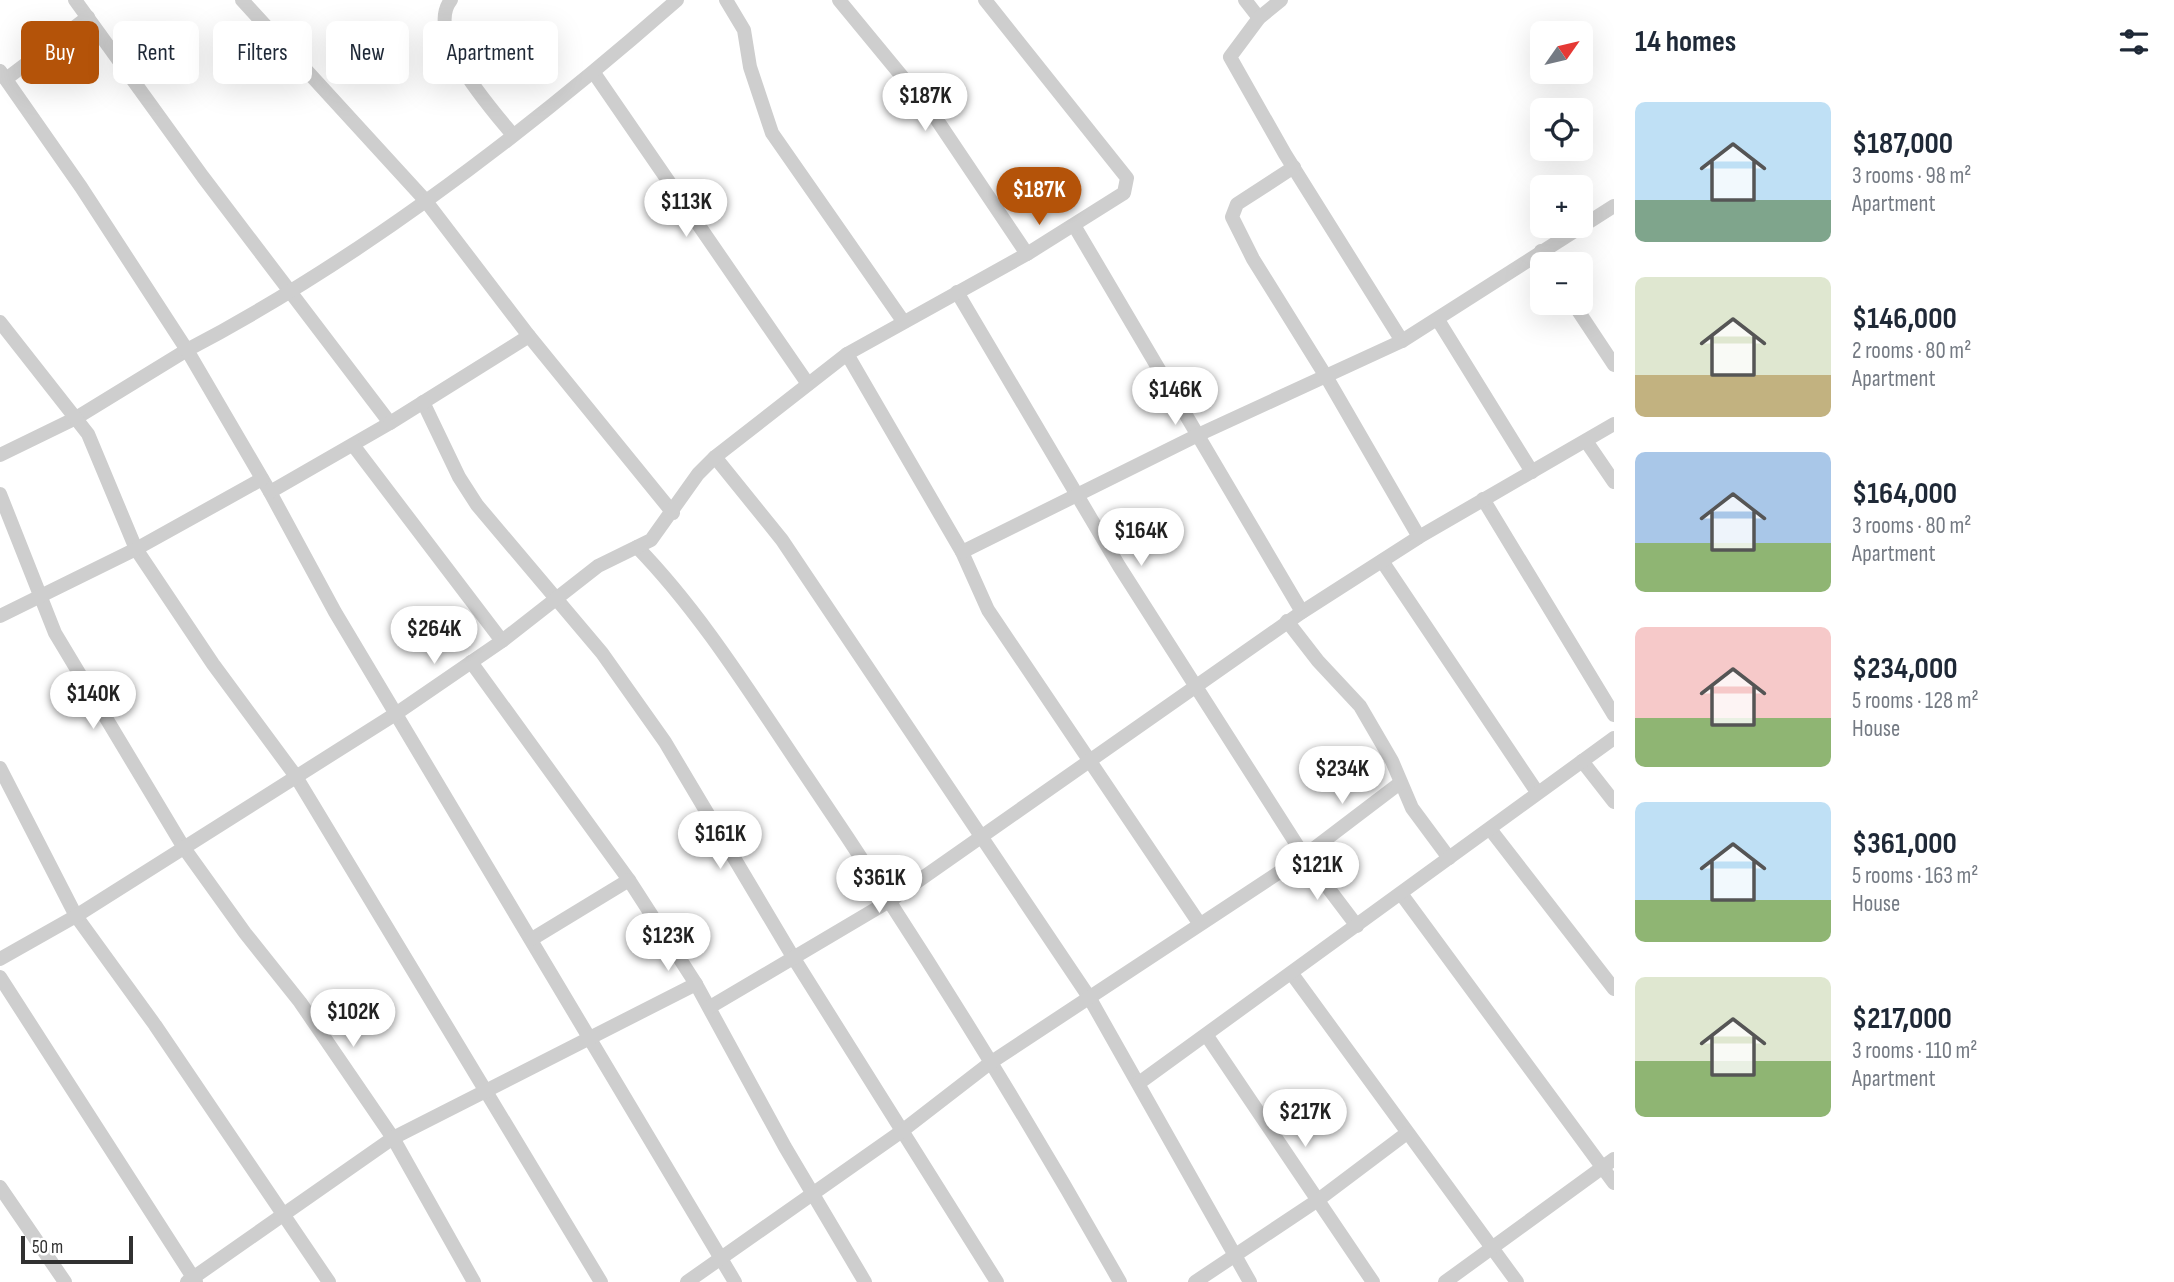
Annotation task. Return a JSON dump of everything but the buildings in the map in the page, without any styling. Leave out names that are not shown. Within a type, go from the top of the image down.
[{"type":"street","points":[[75,0],[203,177],[390,423]]},
{"type":"street","points":[[242,0],[425,200],[530,336],[673,513]]},
{"type":"street","points":[[451,0],[443,10],[442,22],[448,37],[472,85],[512,134]]},
{"type":"street","points":[[0,455],[76,418],[187,350],[292,292],[425,200],[594,73],[677,0]]},
{"type":"street","points":[[726,0],[744,30],[750,67],[772,133],[903,321]]},
{"type":"street","points":[[839,0],[933,114],[1027,254]]},
{"type":"street","points":[[0,959],[76,916],[295,775],[397,713],[502,641],[598,566],[651,540],[673,513],[698,474],[715,457],[846,354],[1027,254],[1125,193],[1127,178],[985,0]]},
{"type":"street","points":[[1245,0],[1259,18]]},
{"type":"street","points":[[1281,0],[1259,18],[1230,57],[1294,167],[1402,341]]},
{"type":"street","points":[[88,17],[3,75],[187,350],[270,492],[335,612],[735,1282]]},
{"type":"street","points":[[594,73],[808,384]]},
{"type":"street","points":[[1294,167],[1237,204],[1231,217],[1419,537]]},
{"type":"street","points":[[962,552],[1079,497],[1200,434],[1327,378],[1402,341],[1614,206]]},
{"type":"street","points":[[1075,226],[1302,611]]},
{"type":"street","points":[[957,292],[1196,686],[1304,856],[1357,926]]},
{"type":"street","points":[[1581,315],[1614,365]]},
{"type":"street","points":[[1438,320],[1532,472]]},
{"type":"street","points":[[0,322],[76,418],[96,452],[136,549],[213,664],[295,775],[601,1282]]},
{"type":"street","points":[[270,492],[390,423],[530,336]]},
{"type":"street","points":[[846,354],[962,552],[988,610],[1199,923]]},
{"type":"street","points":[[423,402],[459,477],[477,505],[558,598],[624,680],[665,742],[793,957],[997,1282]]},
{"type":"street","points":[[710,1007],[891,900],[1302,611],[1419,537],[1614,424]]},
{"type":"street","points":[[1586,441],[1614,482]]},
{"type":"street","points":[[353,445],[502,641]]},
{"type":"street","points":[[715,457],[782,540],[1089,997],[1250,1282]]},
{"type":"street","points":[[0,616],[136,549],[262,479]]},
{"type":"street","points":[[0,494],[61,643],[184,848],[245,933],[300,1002],[393,1138],[474,1282]]},
{"type":"street","points":[[1483,499],[1614,715]]},
{"type":"street","points":[[637,547],[661,572],[729,662],[891,900],[1120,1282]]},
{"type":"street","points":[[1382,561],[1538,792]]},
{"type":"street","points":[[1287,621],[1318,662],[1360,706],[1381,740],[1412,808],[1449,859]]},
{"type":"street","points":[[471,662],[629,880],[696,984],[812,1194],[865,1282]]},
{"type":"street","points":[[1139,1083],[1402,895],[1614,738]]},
{"type":"street","points":[[1582,761],[1614,802]]},
{"type":"street","points":[[0,768],[76,916],[155,1026],[329,1282]]},
{"type":"street","points":[[687,1282],[902,1131],[990,1063],[1304,856],[1400,783]]},
{"type":"street","points":[[1489,829],[1614,989]]},
{"type":"street","points":[[532,939],[629,880]]},
{"type":"street","points":[[1402,895],[1608,1163],[1614,1183]]},
{"type":"street","points":[[1292,974],[1517,1282]]},
{"type":"street","points":[[0,977],[192,1281],[281,1214],[393,1138],[696,984]]},
{"type":"street","points":[[1207,1036],[1373,1282]]},
{"type":"street","points":[[1195,1282],[1318,1199],[1407,1133]]},
{"type":"street","points":[[1444,1282],[1608,1163]]},
{"type":"street","points":[[0,1187],[65,1282]]}]
